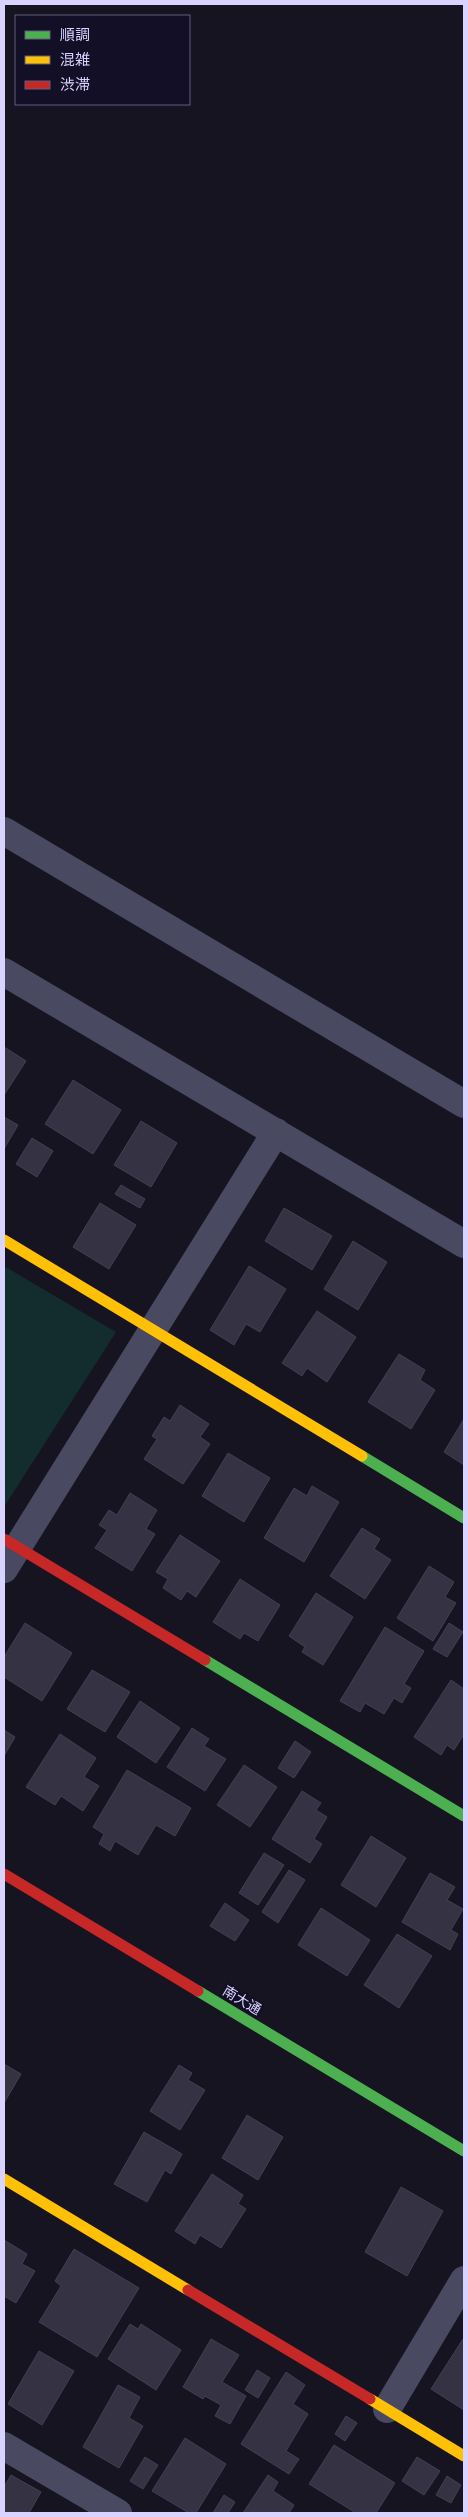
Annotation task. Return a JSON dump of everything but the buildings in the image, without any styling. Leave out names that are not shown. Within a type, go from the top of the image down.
[{"type":"street","points":[[4,831],[464,1104]]},
{"type":"street","points":[[4,972],[464,1244]]},
{"type":"street","points":[[276,1132],[153,1330],[8,1551],[464,1816]]},
{"type":"street","points":[[4,1240],[464,1518]]},
{"type":"street","name":"南大通","points":[[4,1874],[464,2152]]},
{"type":"street","points":[[4,2179],[464,2456]]},
{"type":"street","points":[[387,2409],[464,2280]]},
{"type":"street","points":[[4,2446],[118,2513]]},
{"type":"green space","points":[[4,1266],[116,1332],[4,1507]]},
{"type":"traffic: fast","points":[[362,1456],[464,1518]]},
{"type":"traffic: fast","points":[[205,1660],[464,1816]]},
{"type":"traffic: fast","points":[[198,1991],[464,2151]]},
{"type":"traffic: slow","points":[[4,1240],[362,1456]]},
{"type":"traffic: slow","points":[[4,2179],[188,2290]]},
{"type":"traffic: slow","points":[[370,2399],[464,2456]]},
{"type":"traffic: jam","points":[[4,1539],[205,1660]]},
{"type":"traffic: jam","points":[[4,1874],[198,1991]]},
{"type":"traffic: jam","points":[[188,2290],[370,2399]]}]
